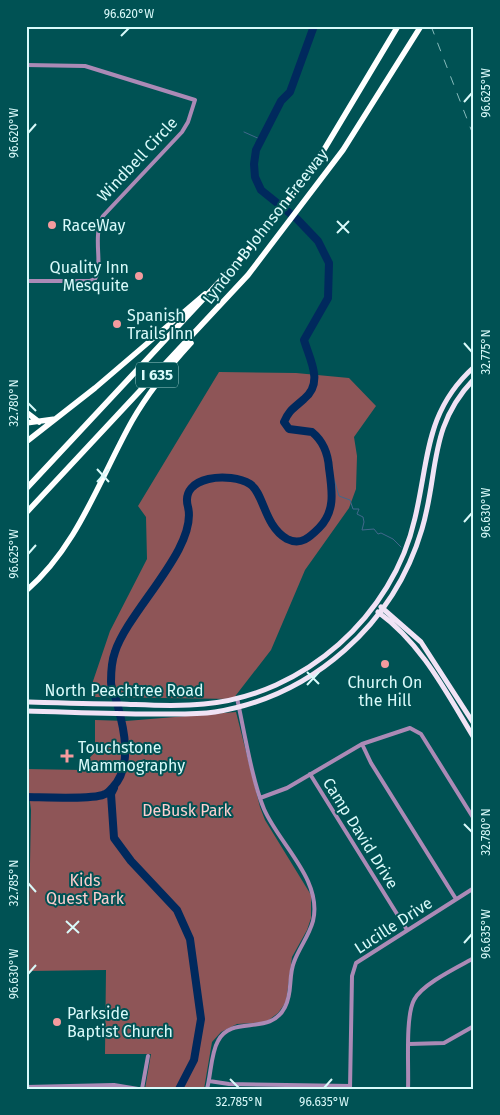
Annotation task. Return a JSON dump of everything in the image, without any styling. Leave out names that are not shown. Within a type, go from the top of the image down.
[{"type":"highway","name":"Lyndon B Johnson Freeway","points":[[26,489],[272,223],[316,163],[396,26]]},
{"type":"highway","name":"Lyndon B Johnson Freeway","points":[[26,513],[231,295],[304,204],[343,150],[422,26]]},
{"type":"highway","points":[[26,442],[59,418],[191,304],[214,287]]},
{"type":"highway","points":[[26,592],[49,568],[69,542],[129,426],[149,394],[231,295]]},
{"type":"highway","points":[[26,412],[39,422]]},
{"type":"highway","points":[[26,423],[59,418]]},
{"type":"main road","name":"North Peachtree Road","points":[[26,702],[139,705],[205,704],[237,698],[272,686],[314,663],[345,639],[377,604],[405,552],[416,518],[428,441],[434,424],[446,399],[474,367]]},
{"type":"main road","name":"North Peachtree Road","points":[[26,711],[138,714],[195,713],[239,707],[278,694],[321,670],[351,646],[379,614],[397,589],[413,556],[425,519],[437,444],[442,427],[452,405],[474,379]]},
{"type":"main road","points":[[416,518],[425,519]]},
{"type":"main road","points":[[377,604],[422,642],[474,724]]},
{"type":"main road","points":[[373,609],[400,630],[420,653],[474,738]]},
{"type":"main road","points":[[83,713],[84,704]]},
{"type":"street","name":"Windbell Circle","points":[[26,65],[85,66],[195,100],[188,122],[182,132],[103,216],[97,233],[97,275],[94,279],[90,281],[26,281]]},
{"type":"street","points":[[207,1089],[214,1050],[223,1034],[232,1028],[261,1025],[272,1021],[285,1008],[290,994],[292,968],[313,921],[312,893],[269,820],[260,798],[237,698]]},
{"type":"street","points":[[260,798],[285,790],[362,744],[410,728],[416,730],[474,819]]},
{"type":"street","points":[[362,744],[371,763],[456,899]]},
{"type":"street","name":"Camp David Drive","points":[[310,774],[407,930]]},
{"type":"street","name":"Lucille Drive","points":[[350,1087],[353,969],[356,963],[474,888]]},
{"type":"street","points":[[408,1089],[409,1012],[414,999],[421,991],[474,958]]},
{"type":"street","points":[[409,1044],[444,1043],[474,1026]]},
{"type":"street","points":[[142,1089],[148,1056]]},
{"type":"street","points":[[209,1081],[229,1084],[350,1087]]},
{"type":"street","points":[[26,1087],[114,1085],[138,1089]]},
{"type":"green space","points":[[219,372],[296,373],[349,378],[376,406],[354,437],[357,456],[356,489],[349,508],[305,570],[271,650],[233,699],[95,697],[90,690],[110,631],[147,559],[146,517],[138,506]]},
{"type":"green space","points":[[236,712],[260,807],[265,820],[311,895],[311,918],[307,930],[292,957],[286,1002],[278,1013],[266,1022],[237,1024],[221,1032],[212,1042],[204,1089],[145,1089],[151,1054],[105,1054],[106,970],[28,971],[31,810],[26,769],[83,770],[84,764],[95,752],[95,720],[126,721]]},
{"type":"waterway","points":[[26,797],[80,798],[99,796],[108,792],[119,778],[123,769],[125,746],[122,724],[111,685],[114,655],[122,636],[173,560],[183,541],[188,523],[187,496],[191,488],[199,482],[220,478],[242,480],[250,484],[255,488],[273,526],[287,539],[297,542],[309,537],[319,528],[328,515],[332,492],[326,452],[319,439],[312,432],[289,429],[284,422],[290,412],[310,393],[313,386],[314,371],[304,340],[328,298],[329,263],[318,241],[297,219],[261,190],[255,177],[254,164],[256,150],[281,101],[290,92],[314,26]]},
{"type":"waterway","points":[[244,132],[262,140]]},
{"type":"waterway","points":[[330,471],[339,496],[350,500],[353,509],[359,509],[357,514],[363,517],[364,522],[362,530],[374,529],[378,534],[381,533],[393,539],[401,547]]},
{"type":"waterway","points":[[114,788],[111,794],[114,838],[131,861],[177,910],[190,939],[201,1019],[194,1060],[179,1089]]},
{"type":"railway","points":[[431,26],[474,137]]},
{"type":"place","name":"RaceWay","points":[[52,225]]},
{"type":"place","name":"Quality Inn Mesquite","points":[[139,276]]},
{"type":"place","name":"Spanish Trails Inn","points":[[117,324]]},
{"type":"place","name":"Church On the Hill","points":[[385,664]]},
{"type":"place","name":"Touchstone Mammography","points":[[67,756]]},
{"type":"place","name":"Parkside Baptist Church","points":[[57,1022]]},
{"type":"park label","name":"DeBusk Park","points":[[187,810]]},
{"type":"park label","name":"Kids Quest Park","points":[[85,889]]}]
